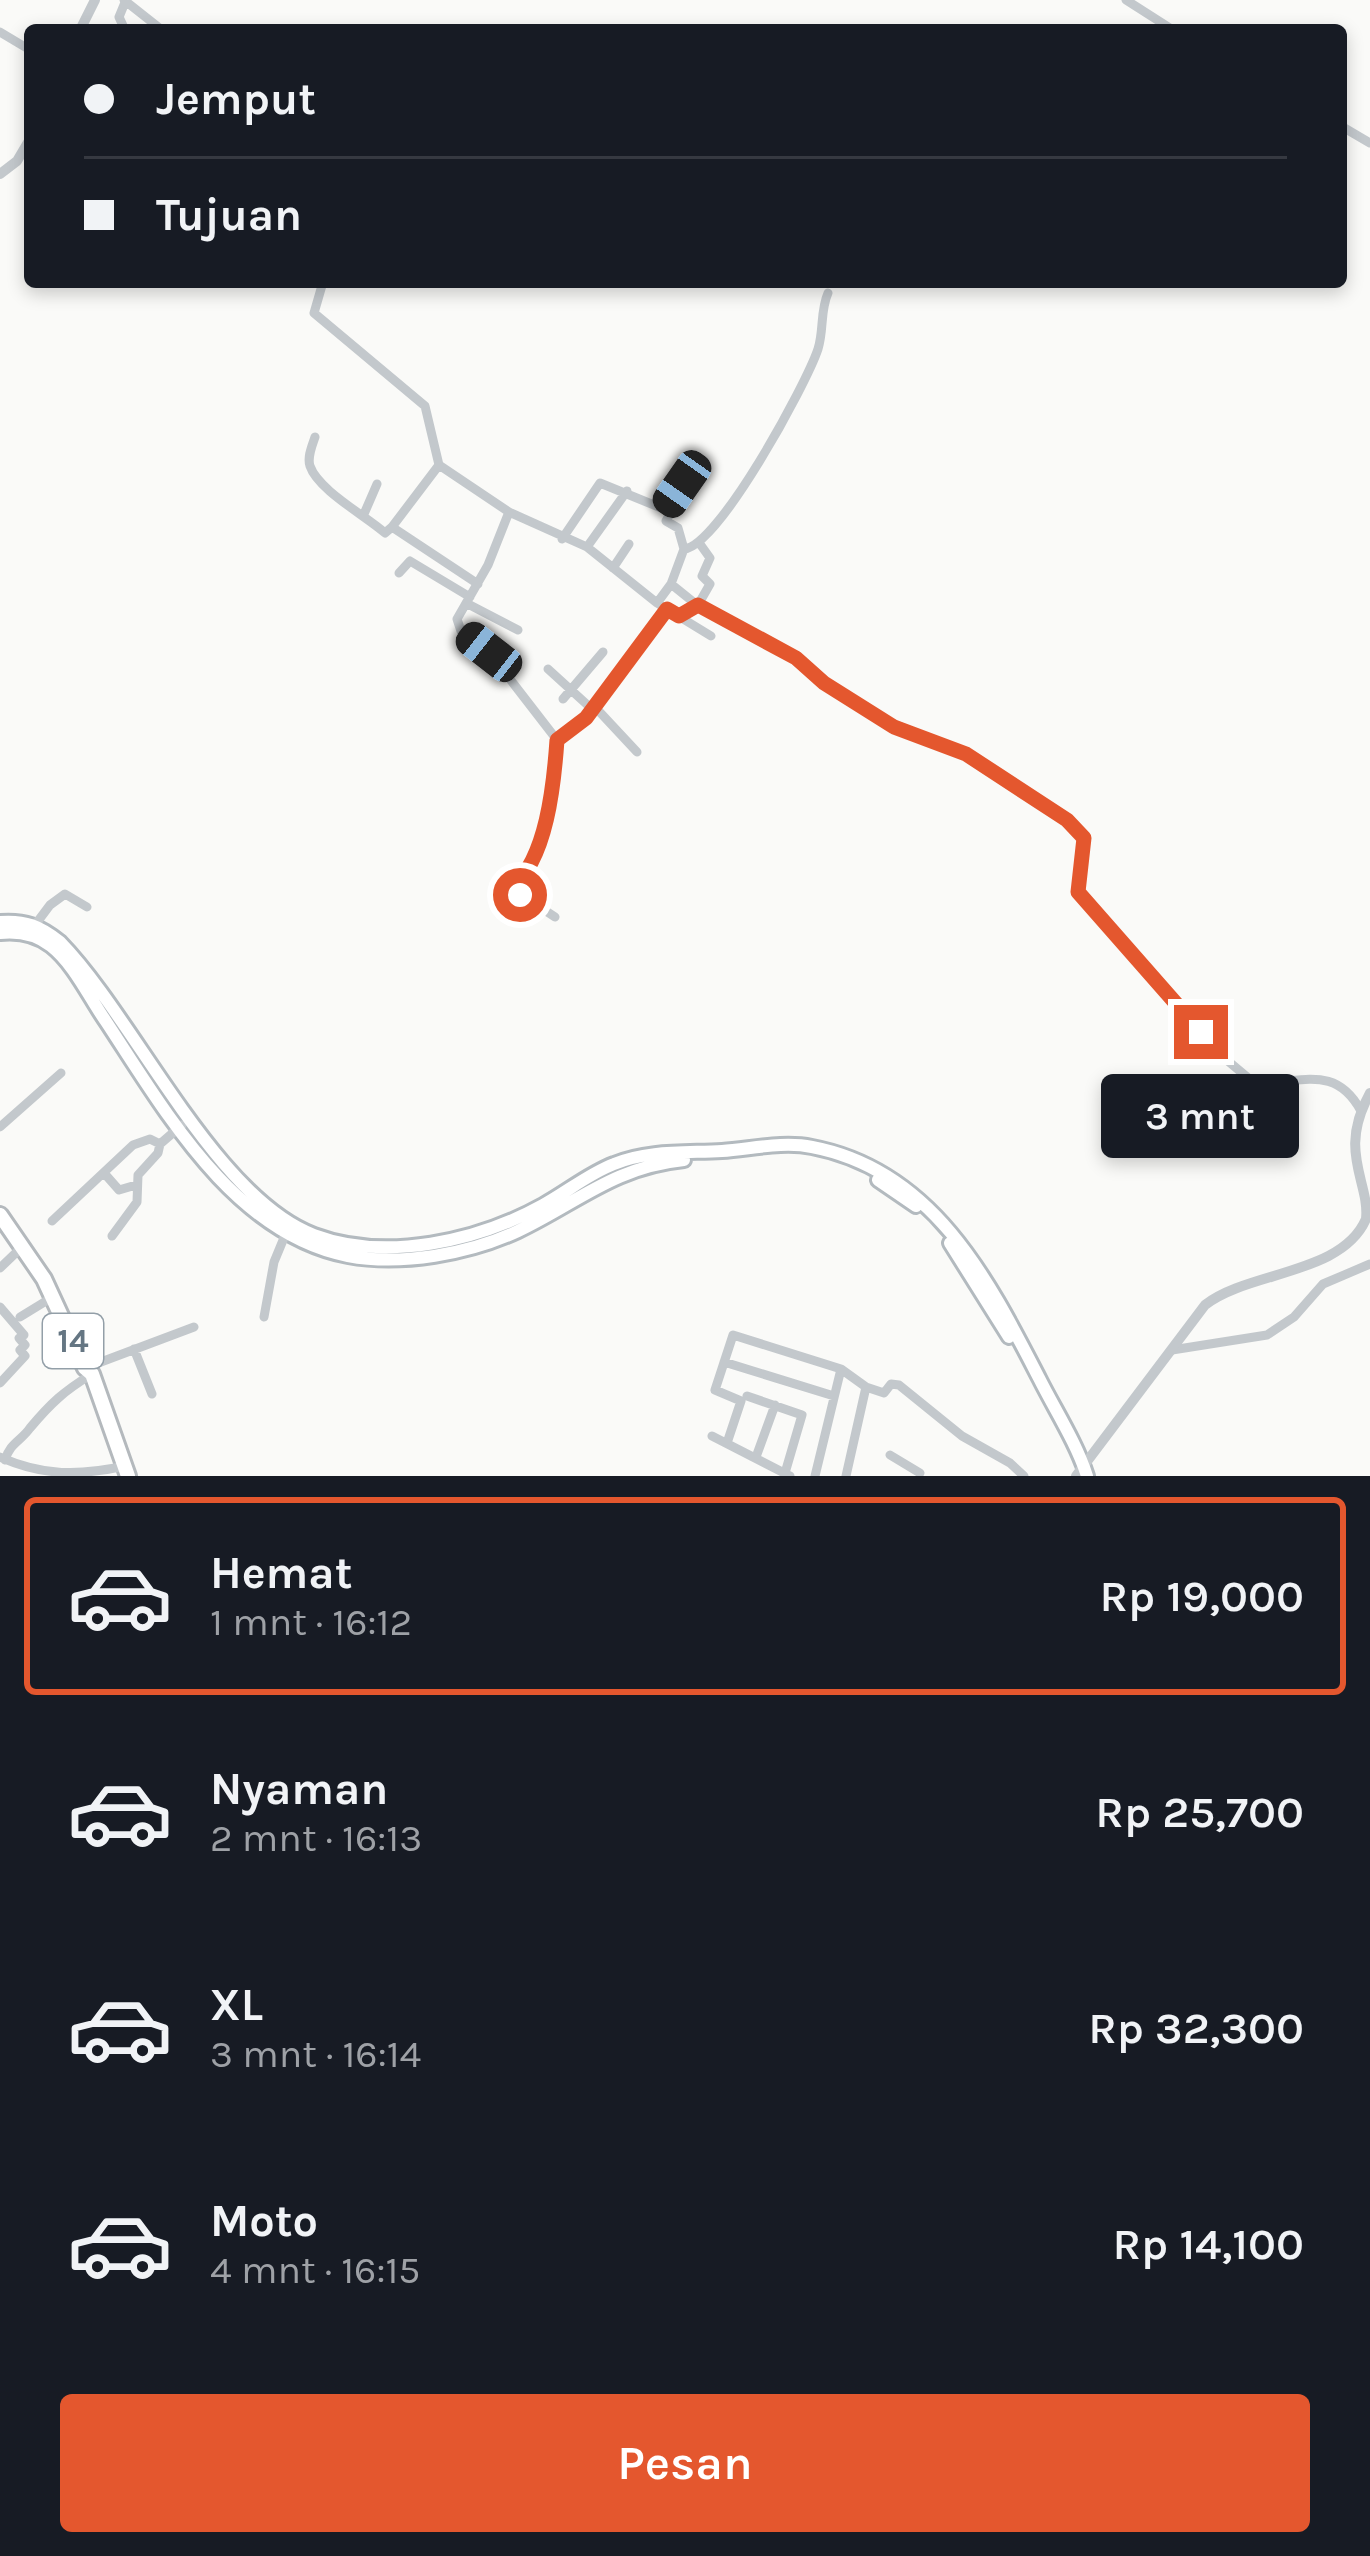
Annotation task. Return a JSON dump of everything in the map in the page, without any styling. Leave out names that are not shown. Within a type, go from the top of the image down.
[{"type":"highway","name":"14","points":[[0,1215],[50,1274],[51,1298],[89,1371],[126,1471]]},
{"type":"main road","points":[[0,922],[20,920],[35,925],[70,953],[185,1123],[281,1217],[319,1237],[368,1246],[411,1246],[490,1229],[542,1206],[612,1165],[654,1154],[798,1144],[862,1163],[908,1189],[942,1220],[970,1256],[1008,1318],[1081,1473]]},
{"type":"main road","points":[[0,933],[33,935],[58,952],[236,1192],[286,1233],[322,1249],[364,1258],[453,1251],[518,1231],[624,1172],[678,1160],[818,1155],[869,1174],[913,1203],[964,1262],[1031,1375],[1081,1473]]},
{"type":"street","points":[[125,0],[155,24]]},
{"type":"street","points":[[1126,0],[1164,24]]},
{"type":"street","points":[[320,288],[314,313],[424,406],[439,465],[509,512],[587,548],[662,606],[711,636]]},
{"type":"street","points":[[684,550],[700,544],[760,464],[818,348],[828,293]]},
{"type":"street","points":[[416,436],[430,431]]},
{"type":"street","points":[[315,436],[309,458],[313,472],[346,505],[385,533],[390,533],[439,465]]},
{"type":"street","points":[[557,740],[594,708],[662,606],[684,550],[678,528],[666,521],[671,512],[597,483],[562,539]]},
{"type":"street","points":[[364,514],[377,484]]},
{"type":"street","points":[[665,508],[682,484]]},
{"type":"street","points":[[587,548],[627,491]]},
{"type":"street","points":[[509,512],[457,619],[461,631],[489,652],[557,740],[548,814],[528,870],[511,888],[554,917]]},
{"type":"street","points":[[392,526],[478,584]]},
{"type":"street","points":[[614,568],[628,544]]},
{"type":"street","points":[[679,616],[698,605],[710,584],[702,576],[710,558],[700,544]]},
{"type":"street","points":[[399,573],[410,561],[518,630]]},
{"type":"street","points":[[670,584],[698,605],[796,658],[866,711],[894,727],[966,754],[1067,820],[1084,838],[1078,892],[1222,1056],[1253,1082],[1327,1080],[1353,1097],[1360,1111]]},
{"type":"street","points":[[567,694],[603,652]]},
{"type":"street","points":[[548,669],[567,694],[594,708],[637,752]]},
{"type":"street","points":[[35,925],[65,894],[87,907]]},
{"type":"street","points":[[0,1127],[61,1072]]},
{"type":"street","points":[[1081,1473],[1167,1351],[1218,1294],[1312,1265],[1363,1226],[1369,1202],[1355,1140],[1360,1111],[1370,1093]]},
{"type":"street","points":[[160,1144],[185,1123]]},
{"type":"street","points":[[52,1221],[133,1145],[150,1139],[160,1144]]},
{"type":"street","points":[[112,1236],[137,1202],[138,1175],[161,1149],[160,1144]]},
{"type":"street","points":[[104,1173],[119,1190],[136,1185]]},
{"type":"street","points":[[264,1317],[274,1262],[286,1233]]},
{"type":"street","points":[[0,1268],[22,1246]]},
{"type":"street","points":[[1167,1351],[1267,1335],[1294,1317],[1323,1284],[1370,1264]]},
{"type":"street","points":[[20,1317],[51,1298]]},
{"type":"street","points":[[0,1306],[24,1335],[19,1338],[25,1356],[0,1383]]},
{"type":"street","points":[[126,1471],[45,1475],[2,1458],[50,1402],[89,1371],[194,1327]]},
{"type":"street","points":[[728,1443],[741,1401],[715,1390],[733,1335],[841,1369],[884,1393],[891,1384],[899,1384],[962,1436],[1010,1462],[1024,1476]]},
{"type":"street","points":[[134,1349],[152,1394]]},
{"type":"street","points":[[724,1362],[834,1396]]},
{"type":"street","points":[[815,1476],[841,1369]]},
{"type":"street","points":[[846,1476],[866,1387]]},
{"type":"street","points":[[712,1436],[788,1475],[800,1413],[747,1396]]},
{"type":"street","points":[[756,1457],[775,1405]]},
{"type":"street","points":[[890,1455],[921,1471]]},
{"type":"route","points":[[520,895],[511,888],[528,870],[548,814],[557,740],[586,718],[667,609],[679,616],[698,605],[796,658],[824,683],[894,727],[966,754],[1067,820],[1084,838],[1078,892],[1201,1032]]}]
